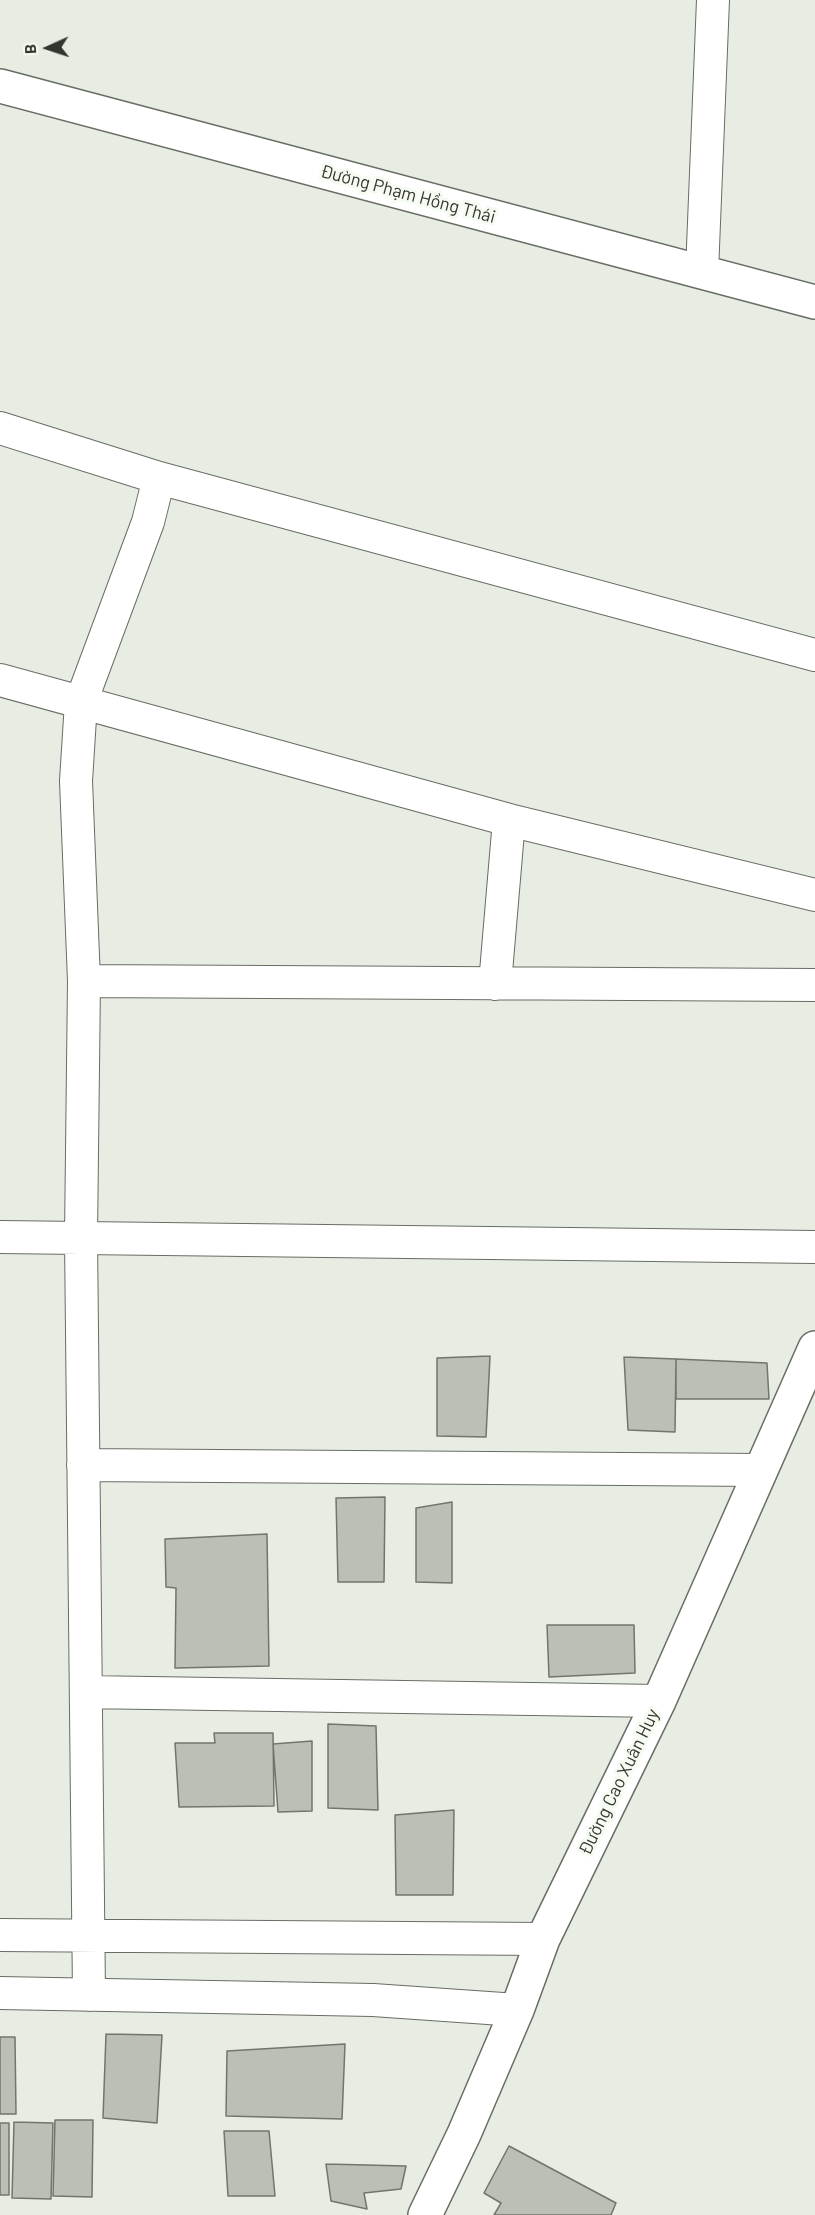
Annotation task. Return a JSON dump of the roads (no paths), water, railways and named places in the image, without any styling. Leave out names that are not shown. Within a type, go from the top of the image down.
[{"type":"street","points":[[702,272],[713,0]]},
{"type":"street","name":"Đường Phạm Hồng Thái","points":[[0,86],[815,302]]},
{"type":"street","points":[[0,428],[159,478],[815,655]]},
{"type":"street","points":[[89,1995],[81,1236],[84,981],[76,781],[81,702],[148,522],[159,478]]},
{"type":"street","points":[[0,680],[509,820],[815,895]]},
{"type":"street","points":[[495,984],[509,820]]},
{"type":"street","points":[[84,981],[815,985]]},
{"type":"street","points":[[0,1237],[81,1236],[815,1247]]},
{"type":"street","name":"Đường Cao Xuân Huy","points":[[424,2215],[464,2134],[517,2010],[543,1940],[658,1701],[815,1348]]},
{"type":"street","points":[[83,1465],[761,1470]]},
{"type":"street","points":[[86,1692],[658,1701]]},
{"type":"street","points":[[0,1935],[543,1940]]},
{"type":"street","points":[[0,1994],[373,2000],[517,2010]]}]
